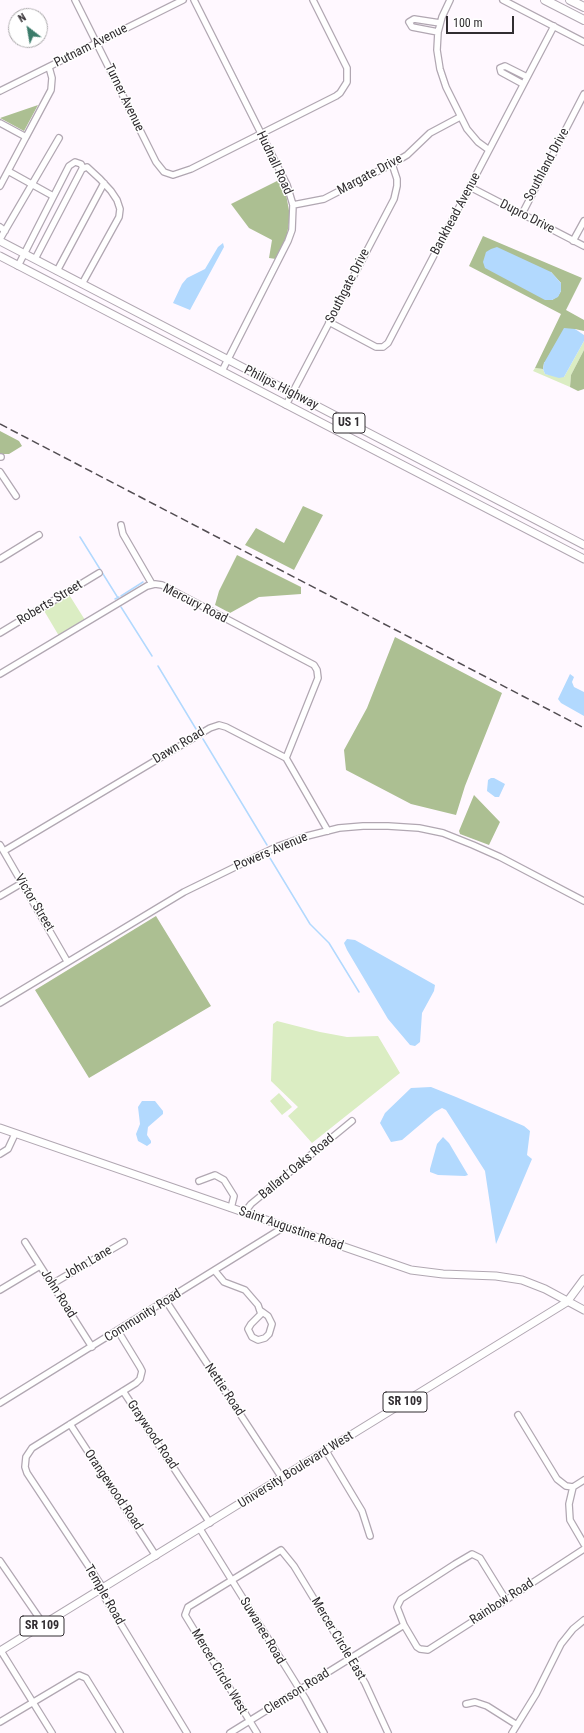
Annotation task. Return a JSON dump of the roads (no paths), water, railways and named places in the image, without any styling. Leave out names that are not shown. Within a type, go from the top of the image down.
[{"type":"highway","points":[[545,0],[584,20]]},
{"type":"highway","points":[[570,0],[584,7]]},
{"type":"main road","name":"Philips Highway","points":[[0,240],[35,260],[584,545]]},
{"type":"main road","name":"Philips Highway","points":[[0,256],[584,559]]},
{"type":"main road","name":"Saint Augustine Road","points":[[0,1128],[411,1270],[443,1274],[506,1277],[534,1284],[584,1310]]},
{"type":"main road","name":"University Boulevard West","points":[[1,1651],[567,1302],[584,1279]]},
{"type":"street","name":"Turner Avenue","points":[[75,0],[156,162],[164,172],[169,174],[178,174],[261,133]]},
{"type":"street","name":"Putnam Avenue","points":[[0,91],[183,0]]},
{"type":"street","name":"Hudnall Road","points":[[194,0],[287,185],[293,205],[292,230],[288,241],[222,371]]},
{"type":"street","points":[[261,133],[336,96],[344,88],[348,78],[347,68],[313,0]]},
{"type":"street","points":[[450,0],[438,32],[437,50],[440,69],[446,87],[460,117],[472,136],[489,150]]},
{"type":"street","points":[[503,0],[584,42]]},
{"type":"street","points":[[438,32],[412,27],[409,22],[414,18],[440,24]]},
{"type":"street","name":"Bankhead Avenue","points":[[329,322],[376,346],[383,347],[388,343],[554,26]]},
{"type":"street","points":[[523,84],[501,72],[500,68],[504,66],[527,77]]},
{"type":"street","points":[[0,186],[51,90],[52,78],[49,67]]},
{"type":"street","name":"Southland Drive","points":[[522,214],[584,94]]},
{"type":"street","name":"Margate Drive","points":[[293,205],[324,199],[392,164],[407,155],[430,133],[460,117]]},
{"type":"street","points":[[0,122],[26,137]]},
{"type":"street","points":[[0,240],[59,138]]},
{"type":"street","points":[[18,266],[69,166],[75,162],[81,164],[84,168],[87,167],[104,183],[117,200],[120,209],[119,217],[82,284]]},
{"type":"street","name":"Southgate Drive","points":[[286,405],[394,199],[397,179],[392,164]]},
{"type":"street","points":[[35,260],[84,168]]},
{"type":"street","points":[[8,171],[53,196]]},
{"type":"street","points":[[58,271],[104,183]]},
{"type":"street","name":"Dupro Drive","points":[[470,187],[584,246]]},
{"type":"street","points":[[573,241],[584,220]]},
{"type":"street","points":[[0,227],[6,230]]},
{"type":"street","points":[[0,472],[16,496]]},
{"type":"street","points":[[121,525],[122,533],[152,584]]},
{"type":"street","points":[[0,559],[39,535]]},
{"type":"street","name":"Roberts Street","points":[[0,633],[99,573]]},
{"type":"street","name":"Mercury Road","points":[[0,674],[152,584],[162,585],[314,665],[317,670],[318,678],[286,758]]},
{"type":"street","name":"Dawn Road","points":[[4,851],[212,727],[226,727],[286,758]]},
{"type":"street","points":[[286,758],[328,831]]},
{"type":"street","name":"Powers Avenue","points":[[0,1003],[161,904],[276,847],[328,831],[357,826],[388,826],[419,828],[443,833],[473,844],[500,857],[584,901]]},
{"type":"street","name":"Victor Street","points":[[0,845],[67,961]]},
{"type":"street","points":[[0,896],[22,883]]},
{"type":"street","name":"Ballard Oaks Road","points":[[244,1213],[252,1204],[352,1122]]},
{"type":"street","points":[[0,1154],[8,1149],[16,1134]]},
{"type":"street","points":[[199,1181],[215,1176],[220,1177],[230,1187],[234,1196],[231,1208]]},
{"type":"street","name":"Community Road","points":[[0,1403],[166,1302],[284,1227]]},
{"type":"street","name":"John Road","points":[[25,1242],[92,1347]]},
{"type":"street","name":"John Lane","points":[[52,1284],[124,1242]]},
{"type":"street","points":[[0,1290],[40,1266]]},
{"type":"street","points":[[215,1271],[224,1282],[245,1290],[255,1299],[261,1311],[268,1316],[272,1324],[269,1334],[258,1340],[252,1337],[248,1329],[250,1324],[261,1314],[261,1311]]},
{"type":"street","name":"Nettie Road","points":[[166,1302],[282,1478]]},
{"type":"street","name":"Graywood Road","points":[[118,1331],[142,1372],[140,1379],[123,1391],[210,1523]]},
{"type":"street","points":[[70,1424],[123,1391]]},
{"type":"street","points":[[518,1415],[558,1479],[566,1486],[573,1487]]},
{"type":"street","name":"Temple Road","points":[[70,1424],[32,1448],[26,1457],[25,1467],[27,1473],[103,1588],[105,1598],[187,1733]]},
{"type":"street","name":"Orangewood Road","points":[[70,1424],[156,1556]]},
{"type":"street","points":[[326,1451],[357,1501],[370,1536]]},
{"type":"street","points":[[584,1480],[573,1487],[569,1499],[570,1520],[584,1544]]},
{"type":"street","name":"Suwanee Road","points":[[200,1529],[324,1733]]},
{"type":"street","name":"Rainbow Road","points":[[404,1625],[420,1649],[428,1650],[584,1549]]},
{"type":"street","name":"Mercer Circle East","points":[[232,1580],[281,1550],[294,1566],[351,1659],[365,1683],[388,1733]]},
{"type":"street","points":[[404,1625],[397,1607],[401,1598],[472,1554],[480,1558],[506,1600]]},
{"type":"street","points":[[0,1561],[44,1625]]},
{"type":"street","name":"Mercer Circle West","points":[[232,1580],[186,1609],[185,1615],[257,1733]]},
{"type":"street","points":[[512,1733],[536,1694],[561,1644],[584,1620]]},
{"type":"street","name":"Clemson Road","points":[[230,1733],[404,1625]]},
{"type":"street","points":[[1,1651],[52,1733]]},
{"type":"street","points":[[0,1722],[76,1676],[83,1676],[86,1678],[120,1733]]},
{"type":"street","points":[[466,1704],[476,1702],[487,1706],[517,1725]]},
{"type":"water","points":[[223,243],[224,247],[190,310],[173,303],[182,284],[187,278],[205,269],[218,247]]},
{"type":"water","points":[[497,247],[551,272],[561,283],[561,291],[558,297],[552,300],[545,300],[485,268],[483,262],[486,252]]},
{"type":"water","points":[[564,328],[575,329],[584,335],[584,341],[564,377],[559,378],[545,374],[543,369],[544,363]]},
{"type":"water","points":[[570,674],[574,677],[572,682],[574,687],[584,692],[584,716],[561,703],[558,699]]},
{"type":"water","points":[[491,778],[505,784],[499,797],[495,797],[487,791],[488,780]]},
{"type":"water","points":[[347,939],[355,940],[435,985],[434,991],[422,1013],[420,1042],[415,1046],[410,1045],[388,1019],[347,950],[344,943]]},
{"type":"water","points":[[431,1087],[524,1126],[530,1131],[527,1155],[532,1159],[496,1244],[485,1171],[446,1110],[442,1108],[435,1112],[402,1140],[391,1142],[380,1123],[385,1113],[411,1088]]},
{"type":"water","points":[[142,1101],[155,1101],[163,1111],[163,1114],[148,1127],[147,1135],[151,1143],[147,1146],[138,1141],[136,1134],[140,1124],[138,1107]]},
{"type":"water","points":[[443,1137],[449,1143],[468,1175],[438,1175],[430,1172],[437,1144]]},
{"type":"waterway","points":[[80,537],[118,598]]},
{"type":"waterway","points":[[121,596],[143,582]]},
{"type":"waterway","points":[[115,599],[119,597]]},
{"type":"waterway","points":[[121,607],[152,656]]},
{"type":"waterway","points":[[158,666],[196,729]]},
{"type":"waterway","points":[[203,739],[267,845]]},
{"type":"waterway","points":[[270,858],[310,924],[329,943],[359,992]]},
{"type":"railway","points":[[0,424],[584,728]]}]
